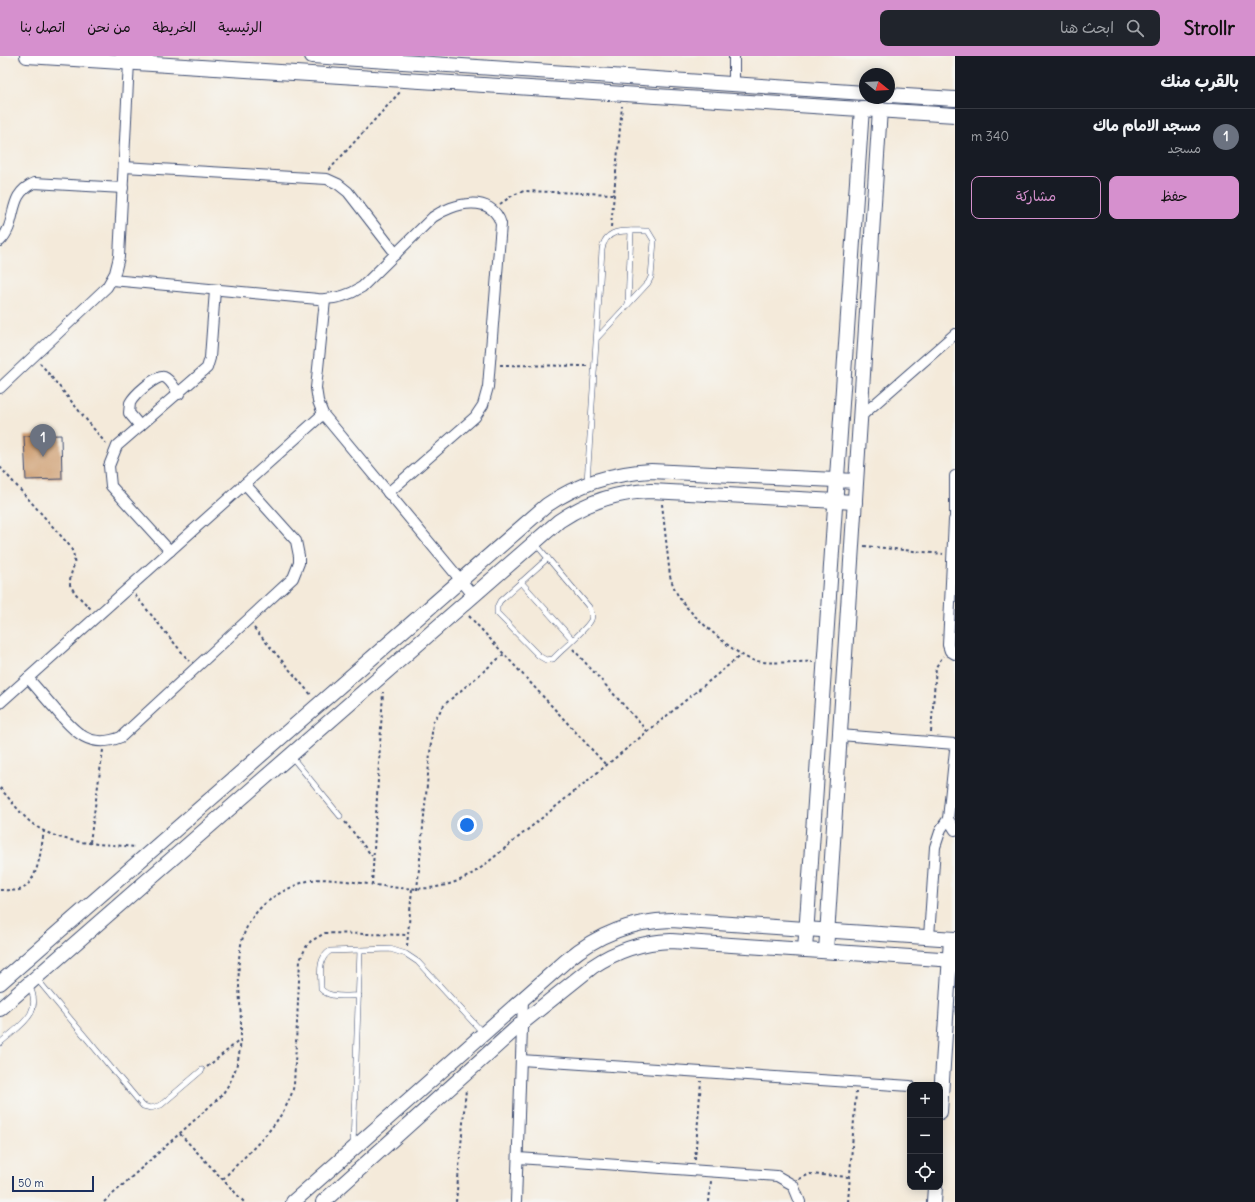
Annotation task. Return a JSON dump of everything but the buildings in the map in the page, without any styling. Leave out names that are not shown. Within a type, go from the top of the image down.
[{"type":"street","points":[[27,56],[880,109],[955,115]]},
{"type":"street","points":[[312,56],[859,93]]},
{"type":"street","points":[[734,56],[734,85]]},
{"type":"street","points":[[347,76],[349,58]]},
{"type":"street","points":[[0,388],[101,293],[112,280],[119,257],[129,62]]},
{"type":"street","points":[[623,93],[624,77]]},
{"type":"street","points":[[895,95],[955,99]]},
{"type":"street","points":[[805,950],[862,108]]},
{"type":"street","points":[[826,951],[880,109]]},
{"type":"street","points":[[124,167],[321,178],[338,184],[348,192],[396,254]]},
{"type":"street","points":[[0,241],[11,224],[17,197],[24,188],[34,183],[122,188]]},
{"type":"street","points":[[112,280],[325,300],[348,295],[362,287],[433,216],[450,207],[465,204],[481,204],[495,211],[501,224],[486,400],[475,417],[388,493]]},
{"type":"street","points":[[170,551],[111,486],[109,466],[113,452],[117,446],[203,373],[209,363],[215,290]]},
{"type":"street","points":[[325,300],[316,388],[318,402],[323,414],[474,595]]},
{"type":"street","points":[[860,417],[955,334]]},
{"type":"street","points":[[140,426],[129,413],[130,402],[156,378],[163,377],[168,379],[179,394]]},
{"type":"street","points":[[0,703],[323,414]]},
{"type":"street","points":[[0,983],[547,505],[587,483],[617,474],[651,471],[856,481]]},
{"type":"street","points":[[953,653],[948,644],[955,522],[955,476]]},
{"type":"street","points":[[28,678],[75,732],[89,739],[105,741],[121,737],[289,584],[297,571],[299,556],[296,541],[245,484]]},
{"type":"street","points":[[0,1009],[559,521],[594,501],[620,494],[661,491],[855,502]]},
{"type":"street","points":[[840,735],[955,744]]},
{"type":"street","points":[[929,937],[935,847],[941,829],[948,819],[955,750]]},
{"type":"street","points":[[242,772],[254,787]]},
{"type":"street","points":[[948,819],[955,830]]},
{"type":"street","points":[[293,1202],[583,947],[607,933],[639,923],[671,920],[953,939],[942,1082]]},
{"type":"street","points":[[323,1202],[522,1023],[604,959],[623,950],[643,944],[671,941],[952,960]]},
{"type":"street","points":[[516,1202],[523,999]]},
{"type":"street","points":[[521,1060],[907,1086]]},
{"type":"street","points":[[518,1158],[777,1176],[793,1185],[800,1202]]},
{"type":"street","points":[[934,1202],[935,1190]]},
{"type":"lane","points":[[587,483],[603,245],[610,234],[618,231],[648,232],[654,241],[650,280],[597,338]]},
{"type":"lane","points":[[628,304],[631,231]]},
{"type":"lane","points":[[534,542],[548,558],[591,611],[590,620],[552,659],[542,659],[497,612],[497,607],[500,601],[548,558]]},
{"type":"lane","points":[[521,582],[570,641]]},
{"type":"lane","points":[[290,755],[340,816]]},
{"type":"lane","points":[[359,996],[331,995],[323,992],[321,988],[321,962],[324,956],[330,951],[390,949],[406,954],[418,962],[484,1034]]},
{"type":"lane","points":[[353,1148],[360,950]]},
{"type":"lane","points":[[0,1043],[30,1016],[33,1011],[34,999],[32,981]]},
{"type":"lane","points":[[32,981],[143,1106],[151,1108],[161,1105],[202,1070]]},
{"type":"path","points":[[321,178],[411,80]]},
{"type":"path","points":[[610,234],[623,93]]},
{"type":"path","points":[[495,211],[508,198],[524,191],[614,194]]},
{"type":"path","points":[[34,356],[113,452]]},
{"type":"path","points":[[490,365],[595,366]]},
{"type":"path","points":[[0,467],[69,545],[75,558],[70,581],[72,589],[98,616]]},
{"type":"path","points":[[661,491],[670,576],[674,587],[688,608],[741,655],[758,661],[825,662]]},
{"type":"path","points":[[852,545],[952,555]]},
{"type":"path","points":[[129,588],[196,668]]},
{"type":"path","points":[[461,606],[606,765]]},
{"type":"path","points":[[248,621],[319,704]]},
{"type":"path","points":[[570,641],[647,731]]},
{"type":"path","points":[[930,742],[936,667],[943,656],[953,653]]},
{"type":"path","points":[[417,890],[433,722],[444,704],[504,654]]},
{"type":"path","points":[[104,1202],[180,1134],[226,1090],[238,1062],[240,1040],[239,950],[244,931],[254,916],[266,903],[285,890],[317,878],[417,890],[442,887],[473,873],[741,655]]},
{"type":"path","points":[[372,884],[384,674]]},
{"type":"path","points":[[90,842],[105,741]]},
{"type":"path","points":[[0,788],[26,818],[44,831],[62,838],[153,849]]},
{"type":"path","points":[[340,816],[373,857]]},
{"type":"path","points":[[0,890],[18,890],[25,886],[31,879],[38,866],[44,831]]},
{"type":"path","points":[[406,954],[412,889]]},
{"type":"path","points":[[223,1179],[278,1119],[291,1095],[294,1085],[299,968],[300,960],[306,947],[316,938],[325,933],[408,935]]},
{"type":"path","points":[[202,1070],[240,1040]]},
{"type":"path","points":[[456,1202],[467,1072]]},
{"type":"path","points":[[695,1170],[702,1072]]},
{"type":"path","points":[[848,1202],[857,1083]]},
{"type":"path","points":[[180,1134],[244,1202]]},
{"type":"path","points":[[709,1202],[712,1171]]},
{"type":"path","points":[[793,1185],[800,1178],[810,1174],[850,1177]]},
{"type":"place","name":"مسجد الامام ماك","points":[[43,457]]}]
